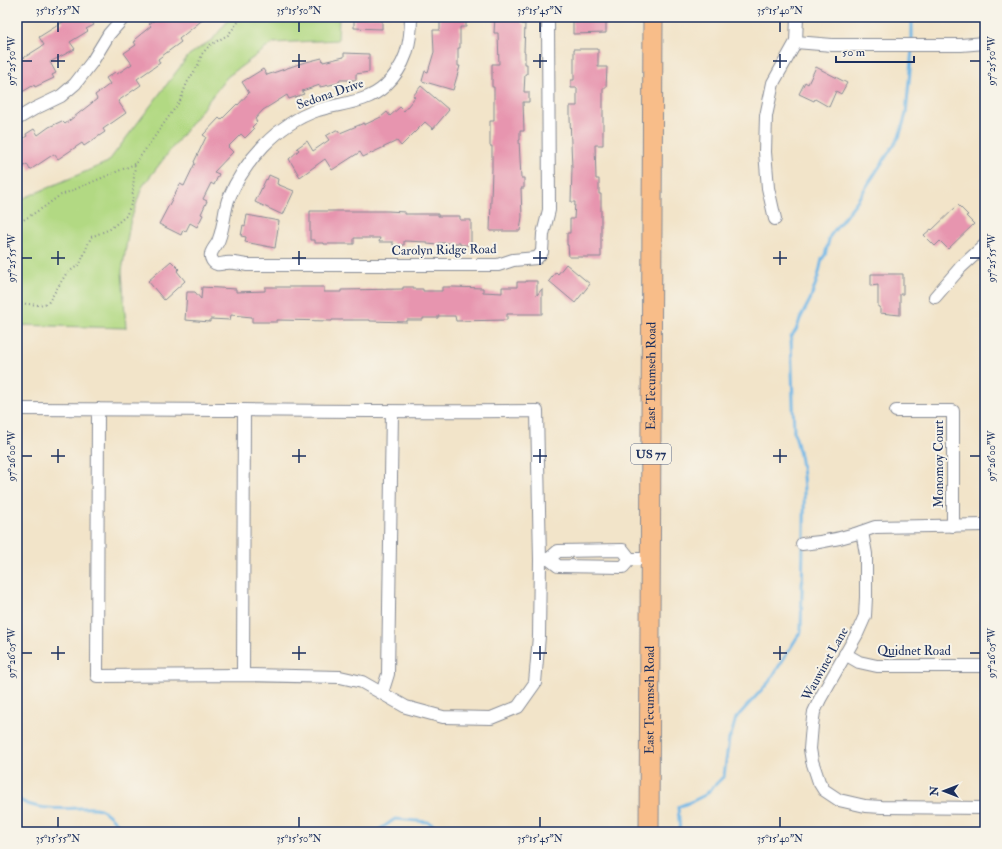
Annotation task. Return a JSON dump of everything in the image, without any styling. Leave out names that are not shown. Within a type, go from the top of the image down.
[{"type":"main road","name":"East Tecumseh Road","points":[[649,832],[653,17]]},
{"type":"street","points":[[17,119],[61,96],[75,84],[92,62],[109,34],[124,17]]},
{"type":"street","name":"Sedona Drive","points":[[211,253],[219,239],[228,202],[235,184],[270,139],[292,123],[318,110],[349,104],[372,96],[386,86],[399,70],[408,52],[411,34],[411,17]]},
{"type":"street","name":"Carolyn Ridge Road","points":[[211,253],[213,261],[218,264],[226,262],[247,265],[498,265],[513,260],[537,258],[542,252],[543,234],[549,210],[548,17]]},
{"type":"street","points":[[775,220],[768,188],[765,152],[766,116],[773,83],[796,42],[798,17]]},
{"type":"street","points":[[796,42],[832,45],[985,44]]},
{"type":"street","points":[[935,297],[964,264],[985,245]]},
{"type":"street","points":[[17,409],[98,409],[244,410],[392,412],[537,411],[544,559],[535,683],[518,707],[491,718],[443,717],[406,707],[362,682],[340,677],[243,675],[97,676],[98,409]]},
{"type":"street","points":[[243,675],[244,410]]},
{"type":"street","name":"Monomoy Court","points":[[896,411],[953,411],[953,526]]},
{"type":"street","points":[[382,693],[388,674],[392,412]]},
{"type":"street","points":[[802,544],[825,541],[862,532],[875,527],[985,526]]},
{"type":"street","name":"Wauwinet Lane","points":[[862,532],[866,554],[866,608],[862,624],[814,712],[811,735],[812,761],[819,782],[824,790],[839,800],[865,806],[985,808]]},
{"type":"street","points":[[544,559],[558,551],[623,550],[630,558],[650,559]]},
{"type":"street","points":[[544,559],[558,566],[623,567],[630,558]]},
{"type":"street","name":"Quidnet Road","points":[[846,654],[859,662],[876,666],[985,666]]},
{"type":"path","points":[[17,303],[39,305],[48,303],[66,274],[80,264],[91,237],[110,229],[126,216],[132,202],[135,164],[180,101],[187,83],[198,65],[202,54],[210,45],[228,35],[242,17]]},
{"type":"path","points":[[17,224],[59,196],[135,164]]},
{"type":"green space","points":[[231,17],[339,17],[338,40],[273,43],[227,77],[142,187],[130,223],[122,271],[126,328],[17,325],[17,201],[108,162],[189,55],[213,39]]},
{"type":"building","points":[[60,17],[89,17],[94,25],[86,29],[88,31],[70,42],[75,49],[50,62],[56,73],[52,75],[54,78],[35,87],[34,85],[17,95],[17,62],[44,45],[39,37],[63,22]]},
{"type":"building","points":[[159,17],[206,17],[179,39],[181,42],[158,59],[160,63],[137,79],[141,85],[118,101],[126,113],[103,129],[105,132],[84,146],[82,143],[58,159],[54,154],[30,170],[27,164],[17,171],[17,145],[23,141],[22,139],[27,136],[26,134],[34,129],[38,135],[49,127],[62,121],[65,124],[97,99],[95,95],[110,84],[106,78],[115,72],[117,74],[132,64],[124,53],[136,45],[134,42],[136,41],[135,39],[151,26],[149,24]]},
{"type":"building","points":[[354,17],[382,17],[382,29],[354,28]]},
{"type":"building","points":[[440,17],[466,17],[466,27],[460,27],[458,66],[460,66],[453,90],[422,81],[425,71],[428,72],[434,52],[433,30],[440,30]]},
{"type":"building","points":[[495,17],[522,17],[522,24],[525,24],[524,52],[525,64],[527,64],[527,74],[525,74],[524,92],[529,92],[529,102],[523,102],[524,131],[520,131],[519,140],[521,178],[524,178],[524,188],[521,188],[522,217],[520,231],[490,231],[492,146],[490,146],[490,121],[494,121],[492,64],[499,64],[498,33],[494,33]]},
{"type":"building","points":[[573,17],[606,17],[606,33],[573,34]]},
{"type":"building","points":[[574,49],[598,49],[598,67],[607,67],[606,88],[603,88],[603,145],[595,145],[596,179],[599,179],[599,194],[601,194],[601,257],[569,257],[567,245],[567,233],[570,233],[570,219],[574,219],[575,202],[571,202],[572,168],[570,118],[570,106],[577,106],[577,88],[571,88],[571,80],[574,80]]},
{"type":"building","points":[[344,53],[369,54],[369,72],[356,74],[356,80],[339,80],[339,83],[320,87],[320,85],[302,91],[304,94],[289,99],[287,95],[263,110],[255,119],[257,122],[252,127],[254,129],[245,138],[241,134],[228,147],[233,152],[214,172],[219,174],[214,185],[211,183],[203,199],[207,201],[201,214],[203,215],[197,227],[190,223],[186,231],[183,230],[181,235],[159,224],[180,184],[184,186],[206,137],[203,135],[219,118],[221,120],[249,93],[242,82],[263,69],[267,75],[322,58],[323,62],[344,57]]},
{"type":"building","points":[[816,67],[847,83],[841,94],[836,91],[829,107],[815,99],[814,101],[799,94],[805,82],[808,84]]},
{"type":"building","points":[[421,86],[449,110],[433,129],[425,122],[401,146],[397,141],[363,157],[360,152],[332,170],[325,159],[300,177],[289,159],[299,150],[297,148],[307,141],[313,151],[329,140],[326,136],[336,130],[340,133],[364,123],[364,125],[381,117],[387,112],[390,116],[400,107],[404,111],[415,97],[413,96]]},
{"type":"building","points":[[269,175],[278,179],[277,184],[294,191],[283,215],[255,202]]},
{"type":"building","points":[[958,205],[968,215],[966,216],[974,224],[948,249],[940,241],[935,246],[924,235],[931,229],[932,230]]},
{"type":"building","points":[[310,211],[388,211],[405,212],[405,214],[460,216],[460,220],[471,220],[471,245],[460,245],[460,243],[438,243],[438,245],[427,244],[427,242],[404,241],[404,245],[393,245],[393,242],[379,242],[380,238],[354,238],[354,244],[315,243],[315,240],[310,240]]},
{"type":"building","points":[[247,215],[279,221],[275,248],[245,242],[246,237],[241,236]]},
{"type":"building","points":[[171,261],[179,269],[177,271],[185,281],[164,300],[148,281]]},
{"type":"building","points":[[566,264],[590,284],[575,303],[549,281],[556,272],[558,274]]},
{"type":"building","points":[[871,274],[903,274],[903,294],[900,294],[900,315],[880,313],[880,307],[878,307],[878,285],[871,286]]},
{"type":"building","points":[[537,281],[537,295],[542,289],[542,314],[507,314],[507,320],[456,321],[455,316],[438,316],[438,318],[423,318],[423,320],[407,320],[407,322],[370,320],[277,320],[277,322],[252,322],[252,317],[231,315],[230,320],[210,319],[210,322],[185,320],[187,292],[195,292],[201,299],[202,287],[236,289],[236,292],[265,291],[265,287],[324,287],[324,292],[341,292],[341,290],[403,289],[403,287],[414,287],[414,289],[423,289],[423,291],[442,291],[442,287],[453,287],[483,288],[483,292],[502,293],[502,287],[517,287],[517,282]]},
{"type":"waterway","points":[[912,17],[912,43]]},
{"type":"waterway","points":[[804,542],[804,485],[801,462],[794,433],[791,337],[796,330],[810,300],[830,236],[857,201],[899,137],[906,114],[912,49]]},
{"type":"waterway","points":[[680,832],[678,807],[705,795],[724,776],[729,739],[736,718],[769,682],[801,631],[803,547]]},
{"type":"waterway","points":[[17,798],[23,802],[38,807],[100,809],[103,810],[125,832]]},
{"type":"waterway","points":[[376,832],[395,819],[428,822],[444,832]]}]
